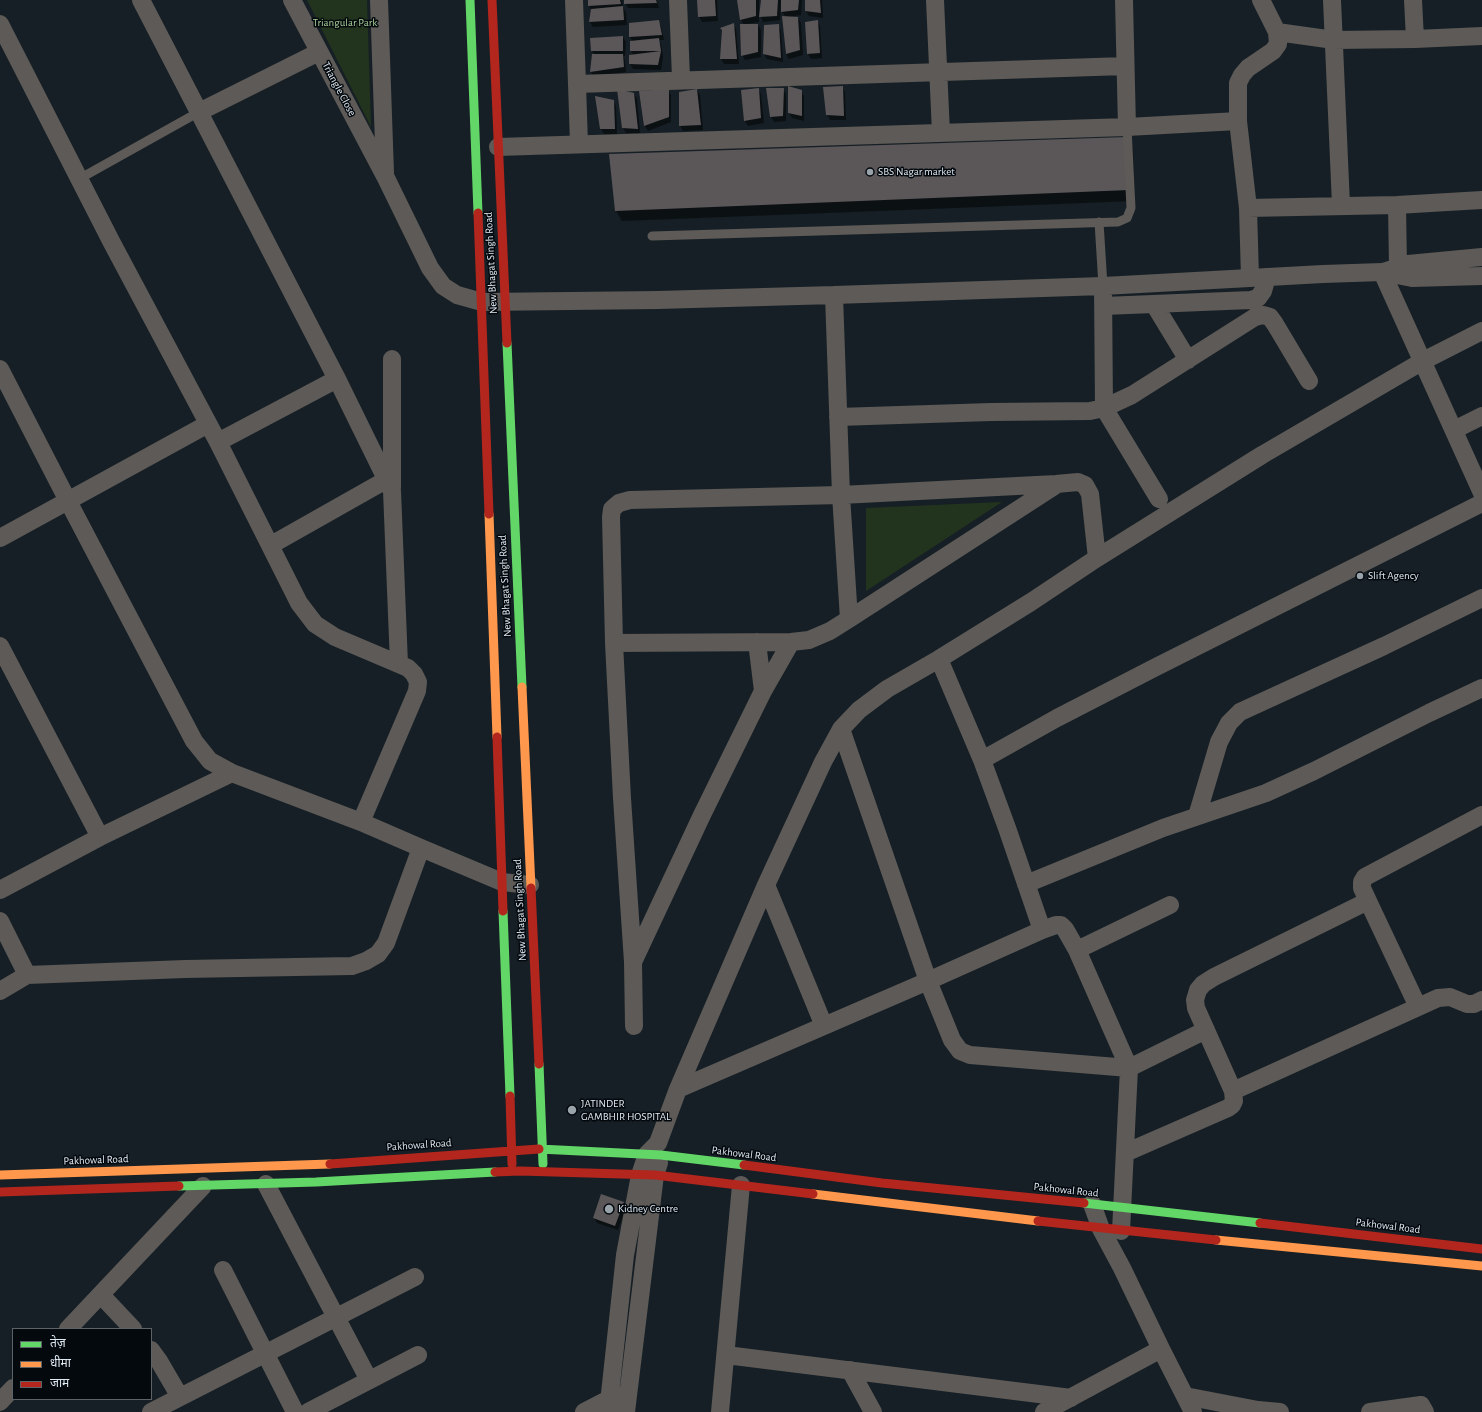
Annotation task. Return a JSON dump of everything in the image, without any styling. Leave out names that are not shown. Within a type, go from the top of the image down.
[{"type":"street","points":[[141,0],[337,379],[389,486]]},
{"type":"street","name":"Triangle Close","points":[[292,0],[386,178],[430,268],[443,286],[457,295],[482,302],[658,300],[1103,286],[1390,270]]},
{"type":"street","name":"Triangle Close","points":[[379,0],[386,178]]},
{"type":"street","name":"New Bhagat Singh Road","points":[[470,0],[505,302],[543,1171]]},
{"type":"street","name":"New Bhagat Singh Road","points":[[492,0],[482,302],[502,882],[513,1150],[512,1171]]},
{"type":"street","points":[[574,0],[579,144]]},
{"type":"street","points":[[678,0],[681,79]]},
{"type":"street","points":[[935,0],[941,133]]},
{"type":"street","points":[[1124,0],[1127,127]]},
{"type":"street","points":[[1104,306],[1251,300],[1258,298],[1264,291],[1259,278],[1248,208],[1238,121],[1238,83],[1242,74],[1248,68],[1273,51],[1278,44],[1277,32],[1260,0]]},
{"type":"street","points":[[1332,0],[1341,205]]},
{"type":"street","points":[[1413,0],[1415,39]]},
{"type":"street","points":[[0,24],[218,442],[299,603],[315,624],[336,637],[408,668],[414,674],[418,682],[417,691],[362,822]]},
{"type":"street","points":[[1277,32],[1334,40],[1482,36]]},
{"type":"street","points":[[199,112],[319,52]]},
{"type":"street","points":[[577,84],[681,79],[1125,66]]},
{"type":"street","points":[[487,148],[1127,127],[1238,121]]},
{"type":"street","points":[[1248,208],[1397,205],[1482,200]]},
{"type":"street","points":[[1397,205],[1390,270],[1423,361],[1482,492]]},
{"type":"street","points":[[1390,270],[1408,264],[1482,257]]},
{"type":"street","points":[[1390,270],[1412,278],[1482,276]]},
{"type":"street","points":[[1103,286],[1104,408],[1159,499]]},
{"type":"street","points":[[834,295],[841,495],[849,619]]},
{"type":"street","points":[[1154,304],[1188,360]]},
{"type":"street","points":[[838,418],[991,412],[1090,411],[1104,408],[1132,396],[1255,317],[1263,315],[1270,318],[1275,324],[1309,381]]},
{"type":"street","points":[[609,1406],[625,1255],[655,1151],[678,1089],[766,885],[823,762],[841,729],[859,710],[887,689],[1031,602],[1097,558],[1262,455],[1423,361],[1482,331]]},
{"type":"street","points":[[392,359],[389,486],[399,664]]},
{"type":"street","points":[[1,372],[194,741],[210,762],[232,774],[362,822],[502,882],[530,885]]},
{"type":"street","points":[[218,442],[337,379]]},
{"type":"street","points":[[1454,430],[1482,416]]},
{"type":"street","points":[[0,538],[208,424]]},
{"type":"street","points":[[634,1026],[633,962],[622,798],[614,642],[612,509],[619,503],[630,500],[841,495],[1078,482],[1085,485],[1090,494],[1097,558]]},
{"type":"street","points":[[614,642],[792,642],[810,640],[830,631],[849,619],[1056,484]]},
{"type":"street","points":[[270,545],[389,486]]},
{"type":"street","points":[[982,760],[1057,718],[1156,667],[1482,503]]},
{"type":"street","points":[[1196,816],[1219,742],[1228,723],[1240,712],[1384,646],[1482,598]]},
{"type":"street","points":[[757,642],[763,691]]},
{"type":"street","points":[[633,962],[702,815],[763,691],[792,642]]},
{"type":"street","points":[[0,646],[100,837]]},
{"type":"street","points":[[938,659],[982,760],[1042,930]]},
{"type":"street","points":[[1026,884],[1163,828],[1196,816],[1231,806],[1280,787],[1482,688]]},
{"type":"street","points":[[841,729],[928,982],[952,1040],[960,1051],[970,1055],[1129,1068],[1206,1030]]},
{"type":"street","points":[[0,890],[100,837],[232,774]]},
{"type":"street","points":[[1418,1007],[1362,888],[1362,882],[1365,877],[1482,814]]},
{"type":"street","points":[[0,991],[27,975],[185,969],[352,966],[366,961],[378,954],[386,943],[421,848]]},
{"type":"street","points":[[766,885],[824,1026]]},
{"type":"street","points":[[1125,1153],[1228,1108],[1234,1101],[1234,1091],[1206,1030],[1195,1000],[1198,990],[1203,984],[1214,977],[1368,901]]},
{"type":"street","points":[[1077,950],[1170,905]]},
{"type":"street","points":[[0,921],[27,975]]},
{"type":"street","points":[[678,1089],[928,982],[1042,930],[1056,925],[1061,925],[1065,929],[1077,950],[1129,1068],[1121,1231]]},
{"type":"street","points":[[1234,1091],[1443,997],[1454,998],[1467,1004],[1474,1004],[1482,1000]]},
{"type":"street","name":"Pakhowal Road","points":[[0,1175],[348,1163],[513,1150],[542,1149],[655,1151],[882,1183],[1121,1207],[1482,1249]]},
{"type":"street","points":[[0,1192],[266,1184],[512,1171],[648,1175],[740,1184],[1101,1229],[1482,1266]]},
{"type":"street","points":[[626,1412],[648,1175]]},
{"type":"street","points":[[266,1184],[335,1317],[370,1380]]},
{"type":"street","points":[[720,1412],[740,1184]]},
{"type":"street","points":[[69,1328],[203,1186]]},
{"type":"street","points":[[1092,1204],[1101,1229],[1122,1268],[1189,1404],[1280,1412]]},
{"type":"street","points":[[223,1270],[295,1412]]},
{"type":"street","points":[[151,1412],[265,1352],[415,1277]]},
{"type":"street","points":[[101,1295],[133,1328]]},
{"type":"street","points":[[1044,1412],[1161,1349]]},
{"type":"street","points":[[152,1351],[180,1397]]},
{"type":"street","points":[[726,1354],[1071,1398]]},
{"type":"street","points":[[308,1412],[418,1355]]},
{"type":"street","points":[[850,1370],[873,1412]]},
{"type":"street","points":[[0,1402],[12,1389]]},
{"type":"street","points":[[584,1412],[609,1406],[628,1390]]},
{"type":"street","points":[[1370,1412],[1421,1405],[1425,1412]]},
{"type":"lane","points":[[79,178],[199,112]]},
{"type":"lane","points":[[652,236],[1118,222],[1127,218],[1131,208],[1127,127]]},
{"type":"lane","points":[[1099,222],[1103,286]]},
{"type":"green space","name":"Triangular Park","points":[[307,0],[367,0],[371,127]]},
{"type":"green space","points":[[1002,502],[866,591],[866,508]]},
{"type":"building","points":[[588,0],[620,0],[621,4],[588,6]]},
{"type":"building","points":[[624,0],[656,0],[657,3],[624,4]]},
{"type":"building","points":[[697,0],[715,0],[716,16],[698,17]]},
{"type":"building","points":[[737,0],[756,0],[756,16],[740,20]]},
{"type":"building","points":[[761,0],[778,0],[777,16],[759,17]]},
{"type":"building","points":[[781,0],[799,0],[798,10],[781,12]]},
{"type":"building","points":[[805,0],[820,0],[821,13],[805,11]]},
{"type":"building","points":[[623,6],[624,20],[589,22],[591,9]]},
{"type":"building","points":[[782,16],[798,17],[800,50],[786,54]]},
{"type":"building","points":[[659,20],[662,35],[629,37],[629,23]]},
{"type":"building","points":[[818,20],[820,53],[807,54],[805,22]]},
{"type":"building","points":[[734,23],[737,59],[720,59],[722,30],[720,28]]},
{"type":"building","points":[[740,24],[758,24],[758,52],[741,56]]},
{"type":"building","points":[[779,24],[781,58],[763,54],[764,25]]},
{"type":"building","points":[[623,36],[623,51],[591,51],[590,38]]},
{"type":"building","points":[[659,38],[661,51],[630,51],[630,41]]},
{"type":"building","points":[[661,51],[658,65],[629,64],[629,55]]},
{"type":"building","points":[[592,54],[623,54],[624,67],[590,72]]},
{"type":"building","points":[[788,86],[802,90],[802,116],[788,113]]},
{"type":"building","points":[[843,86],[844,116],[826,115],[823,87]]},
{"type":"building","points":[[759,88],[761,118],[744,121],[741,90]]},
{"type":"building","points":[[766,88],[784,88],[783,116],[770,117]]},
{"type":"building","points":[[617,89],[634,93],[638,129],[622,128]]},
{"type":"building","points":[[669,89],[669,117],[644,126],[639,91]]},
{"type":"building","points":[[697,89],[701,125],[679,126],[679,92]]},
{"type":"building","points":[[595,96],[614,100],[615,129],[600,129]]},
{"type":"building","name":"SBS Nagar market","points":[[1127,137],[1129,190],[615,211],[609,154]]},
{"type":"building","points":[[601,1194],[624,1202],[615,1226],[593,1218]]},
{"type":"traffic: fast","points":[[470,0],[478,213]]},
{"type":"traffic: fast","points":[[507,343],[522,687]]},
{"type":"traffic: fast","points":[[503,911],[510,1096]]},
{"type":"traffic: fast","points":[[539,1064],[543,1164]]},
{"type":"traffic: fast","points":[[539,1149],[661,1155],[744,1165]]},
{"type":"traffic: fast","points":[[179,1186],[316,1182],[495,1172]]},
{"type":"traffic: fast","points":[[1084,1203],[1260,1223]]},
{"type":"traffic: slow","points":[[489,514],[497,737]]},
{"type":"traffic: slow","points":[[522,687],[531,888]]},
{"type":"traffic: slow","points":[[0,1175],[330,1164]]},
{"type":"traffic: slow","points":[[813,1194],[1038,1221]]},
{"type":"traffic: slow","points":[[1216,1240],[1482,1266]]},
{"type":"traffic: jam","points":[[492,0],[507,343]]},
{"type":"traffic: jam","points":[[478,213],[489,514]]},
{"type":"traffic: jam","points":[[497,737],[503,911]]},
{"type":"traffic: jam","points":[[531,888],[539,1064]]},
{"type":"traffic: jam","points":[[510,1096],[512,1164]]},
{"type":"traffic: jam","points":[[330,1164],[539,1149]]},
{"type":"traffic: jam","points":[[744,1165],[882,1183],[1084,1203]]},
{"type":"traffic: jam","points":[[495,1172],[520,1171],[655,1175],[813,1194]]},
{"type":"traffic: jam","points":[[0,1192],[179,1186]]},
{"type":"traffic: jam","points":[[1038,1221],[1216,1240]]},
{"type":"traffic: jam","points":[[1260,1223],[1482,1249]]},
{"type":"place","name":"SBS Nagar market","points":[[870,172]]},
{"type":"place","name":"Slift Agency","points":[[1360,576]]},
{"type":"place","name":"JATINDER GAMBHIR HOSPITAL","points":[[572,1110]]},
{"type":"place","name":"Kidney Centre","points":[[609,1209]]}]
